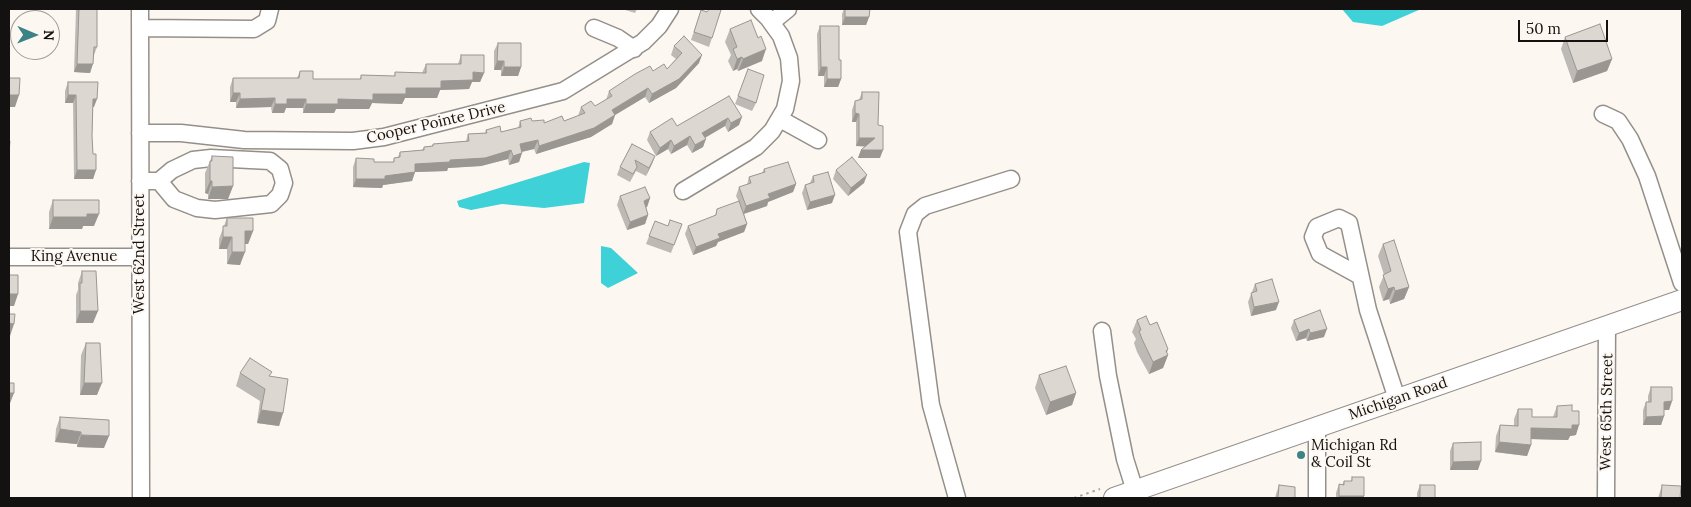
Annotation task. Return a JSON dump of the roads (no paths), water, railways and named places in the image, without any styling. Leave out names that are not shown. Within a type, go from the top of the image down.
[{"type":"main road","name":"Michigan Road","points":[[1114,498],[1682,300]]},
{"type":"street","name":"West 62nd Street","points":[[140,9],[142,498]]},
{"type":"street","points":[[140,28],[254,29],[266,21],[270,9]]},
{"type":"street","name":"Cooper Pointe Drive","points":[[140,133],[181,133],[244,140],[353,141],[374,139],[553,95],[569,88],[634,49],[656,30],[670,9]]},
{"type":"street","points":[[683,191],[756,147],[780,119],[787,104],[791,70],[786,47],[772,22],[759,9]]},
{"type":"street","points":[[772,22],[788,9]]},
{"type":"street","points":[[594,28],[618,38],[634,49]]},
{"type":"street","points":[[1603,114],[1618,121],[1630,139],[1647,176],[1682,283]]},
{"type":"street","points":[[780,119],[818,140]]},
{"type":"street","points":[[140,181],[159,181],[172,170],[193,160],[211,158],[270,161],[280,169],[284,182],[280,195],[271,204],[215,210],[198,208],[174,199],[159,181]]},
{"type":"street","points":[[957,498],[931,405],[908,232],[915,214],[925,206],[1011,179]]},
{"type":"street","name":"King Avenue","points":[[9,257],[140,257]]},
{"type":"street","points":[[1360,276],[1397,399]]},
{"type":"street","name":"West 65th Street","points":[[1606,498],[1608,326]]},
{"type":"street","points":[[1102,331],[1108,376],[1125,459],[1135,491]]},
{"type":"street","points":[[1317,427],[1317,498]]},
{"type":"water","points":[[1342,9],[1421,9],[1382,26],[1353,22]]},
{"type":"water","points":[[584,162],[590,163],[584,203],[544,208],[502,204],[471,210],[459,207],[457,201]]},
{"type":"water","points":[[601,246],[611,248],[638,273],[608,288],[601,283]]},
{"type":"place","name":"Michigan Rd & Coil St","points":[[1301,455]]}]
